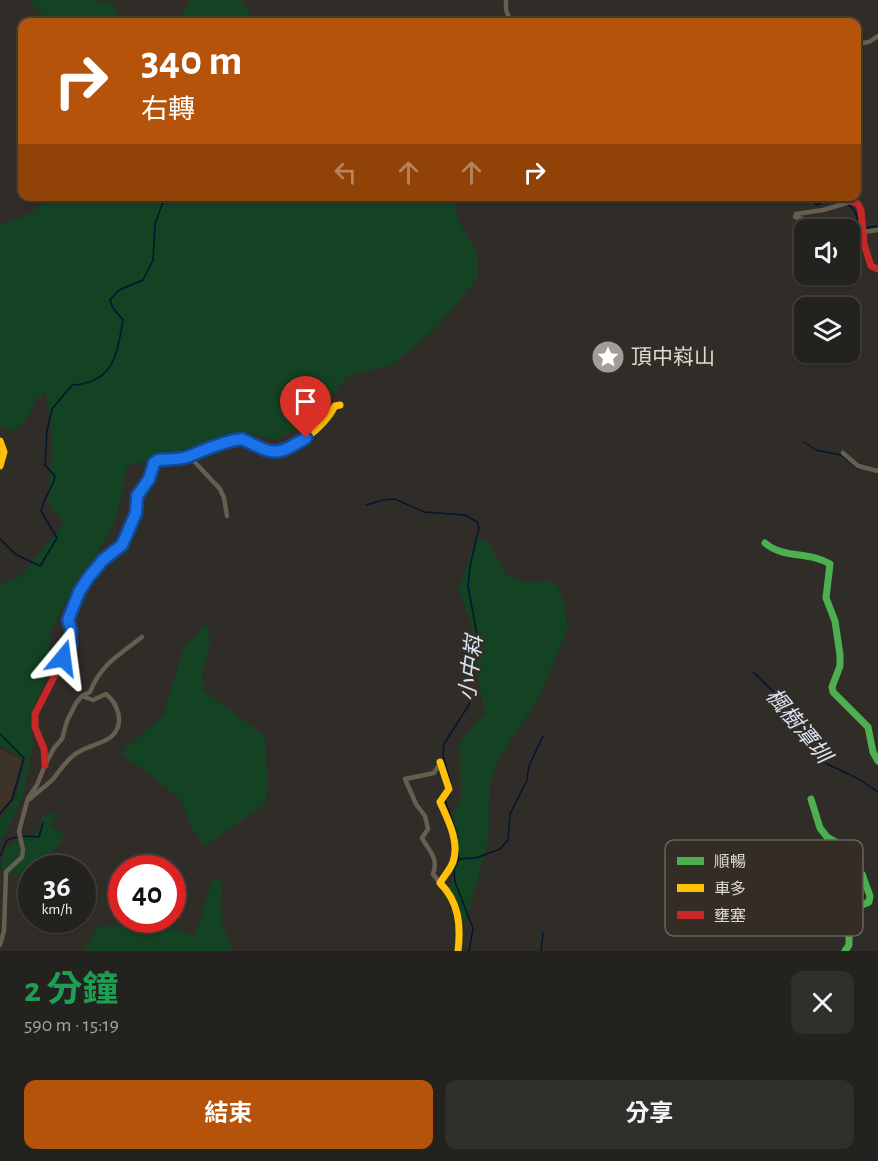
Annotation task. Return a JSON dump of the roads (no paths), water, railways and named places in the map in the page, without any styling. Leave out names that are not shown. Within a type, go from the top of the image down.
[{"type":"street","points":[[506,0],[506,10],[509,18]]},
{"type":"street","points":[[862,43],[869,42],[878,36]]},
{"type":"street","points":[[802,219],[795,217],[796,214],[823,210],[840,201]]},
{"type":"street","points":[[846,201],[858,204],[861,210],[864,244],[871,266],[878,269]]},
{"type":"street","points":[[862,232],[878,230]]},
{"type":"street","points":[[45,765],[44,749],[35,727],[34,714],[71,644],[71,629],[68,620],[79,592],[103,560],[122,545],[136,513],[137,496],[149,479],[154,463],[158,460],[189,456],[203,448],[217,447],[237,439],[242,439],[269,452],[288,450],[328,420],[335,406],[340,405]]},
{"type":"street","points":[[0,441],[4,452],[0,466]]},
{"type":"street","points":[[843,453],[858,466],[878,471]]},
{"type":"street","points":[[189,456],[220,489],[227,516]]},
{"type":"street","points":[[765,543],[773,550],[816,557],[830,564],[826,598],[835,621],[840,655],[840,666],[832,687],[833,692],[868,727],[873,752],[878,761]]},
{"type":"street","points":[[0,945],[4,931],[6,872],[22,857],[20,831],[26,802],[54,748],[62,740],[76,703],[90,692],[95,680],[108,662],[117,658],[142,638]]},
{"type":"street","points":[[26,802],[52,780],[75,754],[111,737],[117,728],[118,711],[106,694],[93,700],[82,696]]},
{"type":"street","points":[[440,762],[449,789],[440,802],[452,830],[455,854],[453,862],[440,883]]},
{"type":"street","points":[[440,762],[434,773],[405,779],[416,804],[425,816],[428,829],[422,838],[435,858],[433,874],[452,894],[457,908],[461,934],[458,951]]},
{"type":"street","points":[[811,799],[820,828],[827,837],[833,840]]},
{"type":"street","points":[[863,877],[870,896],[869,902],[863,904]]},
{"type":"street","points":[[845,951],[849,945],[849,936]]},
{"type":"waterway","points":[[0,539],[15,554],[40,566],[57,538],[41,511],[55,476],[45,465],[47,431],[52,409],[72,385],[97,379],[111,364],[123,320],[113,308],[110,300],[119,290],[143,280],[153,260],[155,224],[163,201]]},
{"type":"waterway","points":[[813,201],[817,205],[826,201]]},
{"type":"waterway","points":[[847,204],[855,212],[857,219]]},
{"type":"waterway","points":[[865,228],[878,226]]},
{"type":"waterway","points":[[804,442],[816,450],[841,455],[861,469]]},
{"type":"waterway","name":"小中嵙","points":[[366,505],[395,499],[424,512],[465,515],[477,522],[479,528],[468,586],[477,635],[465,688],[470,703],[444,744],[443,756],[451,784]]},
{"type":"waterway","name":"楓樹潭圳","points":[[753,672],[779,697],[823,762],[859,779],[878,792]]},
{"type":"waterway","points":[[0,734],[24,758],[12,800],[0,813]]},
{"type":"waterway","points":[[459,859],[476,858],[500,849],[508,840],[510,814],[527,780],[529,766],[543,736]]},
{"type":"waterway","name":"小中嵙","points":[[452,788],[445,800],[457,838]]},
{"type":"waterway","points":[[22,836],[39,837],[43,823]]},
{"type":"waterway","points":[[0,856],[7,840],[17,837]]},
{"type":"waterway","name":"小中嵙","points":[[458,852],[459,859],[454,869],[455,882],[473,928],[469,951]]},
{"type":"waterway","points":[[541,951],[543,933]]},
{"type":"place","name":"頂中嵙山","points":[[608,357]]}]
